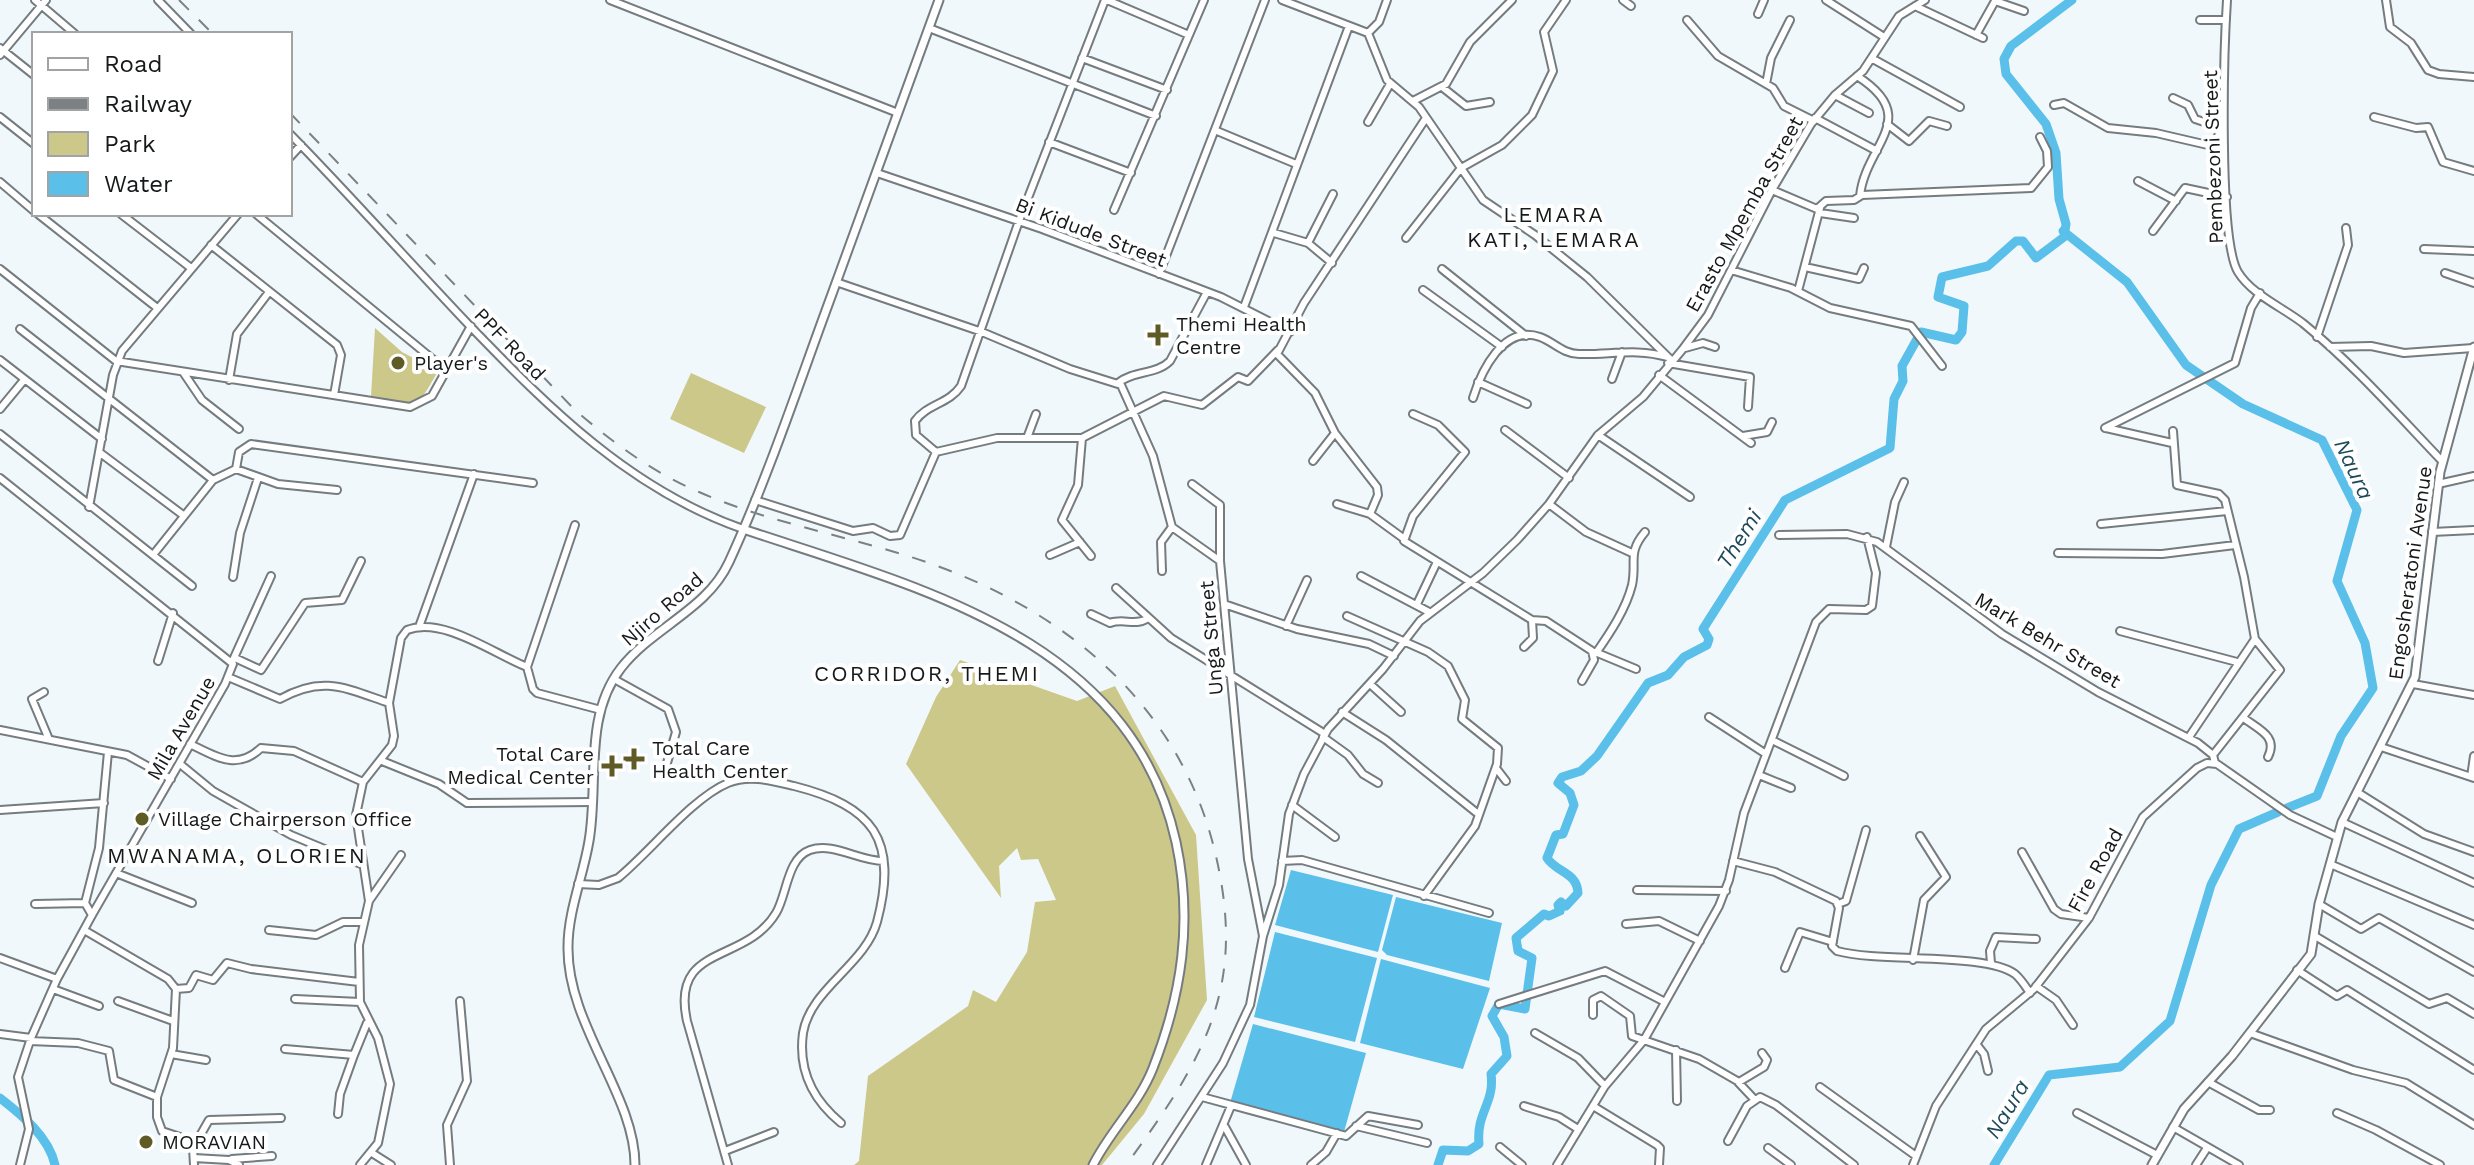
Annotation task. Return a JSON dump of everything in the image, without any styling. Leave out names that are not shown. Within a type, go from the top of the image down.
[{"type":"street","points":[[158,0],[189,32]]},
{"type":"street","points":[[610,0],[898,113]]},
{"type":"street","name":"Njiro Road","points":[[635,1165],[625,1119],[575,1000],[568,946],[578,884],[590,837],[601,710],[614,679],[641,647],[702,600],[717,583],[743,529],[939,0]]},
{"type":"street","points":[[936,452],[916,435],[915,421],[920,414],[959,390],[1019,221],[1106,0],[1189,35]]},
{"type":"street","points":[[1114,210],[1204,0]]},
{"type":"street","points":[[1159,274],[1217,131],[1265,0]]},
{"type":"street","points":[[1282,0],[1368,33],[1383,74],[1390,84],[1413,101],[1483,200],[1535,235],[1587,277],[1669,360]]},
{"type":"street","points":[[1368,33],[1379,22],[1387,0]]},
{"type":"street","points":[[1413,101],[1442,87],[1470,42],[1512,0]]},
{"type":"street","points":[[1406,238],[1461,168],[1502,145],[1532,115],[1553,71],[1545,28],[1566,0]]},
{"type":"street","points":[[1623,0],[1631,6]]},
{"type":"street","points":[[1758,14],[1764,0]]},
{"type":"street","points":[[1826,0],[1884,37]]},
{"type":"street","name":"Erasto Mpemba Street","points":[[1160,1163],[1226,1057],[1250,1005],[1263,936],[1275,902],[1292,805],[1324,736],[1429,612],[1503,555],[1549,504],[1598,435],[1639,401],[1669,360],[1682,350],[1708,315],[1772,190],[1814,120],[1873,59],[1899,16],[1925,0]]},
{"type":"street","name":"Pembezoni Street","points":[[2227,0],[2223,126],[2227,197],[2237,271],[2329,347],[2442,461]]},
{"type":"street","points":[[2386,0],[2390,27],[2411,43],[2428,70],[2474,77]]},
{"type":"street","points":[[1915,6],[1979,36],[1995,1],[2024,11]]},
{"type":"street","points":[[32,74],[1,51],[41,2],[73,32]]},
{"type":"street","points":[[1687,20],[1718,56],[1777,91],[1784,106],[1877,151]]},
{"type":"street","points":[[1766,84],[1771,58],[1790,20]]},
{"type":"street","points":[[2200,20],[2226,20]]},
{"type":"street","points":[[1244,307],[1349,26]]},
{"type":"street","points":[[929,28],[1156,116]]},
{"type":"street","points":[[1082,58],[1167,90]]},
{"type":"street","points":[[1873,59],[1960,107]]},
{"type":"street","points":[[1857,76],[1885,96],[1887,124],[1860,196]]},
{"type":"street","points":[[1368,122],[1390,84]]},
{"type":"street","points":[[1442,87],[1466,106],[1490,102]]},
{"type":"street","points":[[1835,95],[1869,113]]},
{"type":"street","points":[[2054,105],[2064,103],[2108,128],[2156,133],[2202,147],[2215,144],[2223,126],[2195,119],[2188,105],[2173,98]]},
{"type":"street","points":[[0,117],[32,142]]},
{"type":"street","points":[[2374,117],[2416,128],[2428,127],[2443,162],[2474,171]]},
{"type":"street","points":[[936,452],[997,438],[1082,438],[1164,396],[1195,405],[1208,403],[1238,377],[1249,380],[1279,349],[1304,303],[1379,184],[1426,118]]},
{"type":"street","points":[[1887,124],[1909,141],[1929,121],[1947,126]]},
{"type":"street","points":[[1217,131],[1296,164]]},
{"type":"street","name":"PPF Road","points":[[292,136],[534,393],[605,453],[673,500],[743,529]]},
{"type":"street","points":[[1798,291],[1820,211],[1826,201],[1854,200],[1860,196],[2031,188],[2048,167],[2047,151],[2040,137]]},
{"type":"street","points":[[1049,142],[1131,173]]},
{"type":"street","points":[[292,155],[301,145]]},
{"type":"street","name":"Bi Kidude Street","points":[[877,173],[1019,221],[1207,292],[1244,307],[1290,332]]},
{"type":"street","points":[[2138,181],[2176,201]]},
{"type":"street","points":[[0,182],[32,209]]},
{"type":"street","points":[[2153,231],[2188,187],[2227,197]]},
{"type":"street","points":[[1772,190],[1820,211],[1854,218]]},
{"type":"street","points":[[1308,243],[1333,194]]},
{"type":"street","points":[[41,216],[156,307]]},
{"type":"street","points":[[124,216],[191,268]]},
{"type":"street","points":[[89,507],[116,361],[156,307],[236,216]]},
{"type":"street","points":[[258,216],[446,370]]},
{"type":"street","points":[[2317,337],[2345,255],[2346,228]]},
{"type":"street","points":[[1274,233],[1308,243],[1332,263]]},
{"type":"street","points":[[211,245],[337,345],[341,355],[334,395]]},
{"type":"street","points":[[2424,249],[2474,251]]},
{"type":"street","points":[[1805,267],[1859,279],[1864,268]]},
{"type":"street","points":[[0,269],[116,361],[417,406],[432,396],[471,326]]},
{"type":"street","points":[[1442,269],[1526,336]]},
{"type":"street","points":[[1731,270],[1798,291],[1830,308],[1911,326],[1942,366]]},
{"type":"street","points":[[2445,273],[2474,283]]},
{"type":"street","points":[[836,282],[982,332],[1070,369],[1118,383],[1133,374],[1163,367],[1170,361],[1207,292]]},
{"type":"street","points":[[1423,290],[1502,347]]},
{"type":"street","points":[[229,380],[237,334],[269,292]]},
{"type":"street","points":[[2172,443],[2105,428],[2235,363],[2251,308],[2260,293]]},
{"type":"street","points":[[20,329],[213,480]]},
{"type":"street","points":[[1473,398],[1488,360],[1502,347],[1526,336],[1540,337],[1574,354],[1622,352],[1750,377],[1748,407]]},
{"type":"street","points":[[1682,350],[1703,343],[1715,347]]},
{"type":"street","points":[[2329,347],[2371,346],[2404,353],[2474,348]]},
{"type":"street","name":"Engosheratoni Avenue","points":[[2152,1165],[2173,1127],[2311,954],[2319,904],[2342,822],[2413,684],[2442,461],[2474,348]]},
{"type":"street","points":[[1279,349],[1278,357],[1315,393],[1335,433],[1378,490],[1370,514]]},
{"type":"street","points":[[1612,379],[1622,352]]},
{"type":"street","points":[[0,360],[102,439]]},
{"type":"street","points":[[183,372],[202,400],[239,429]]},
{"type":"street","points":[[1659,375],[1751,443]]},
{"type":"street","points":[[0,409],[24,380]]},
{"type":"street","points":[[1478,382],[1527,404]]},
{"type":"street","points":[[1118,383],[1153,456],[1172,527],[1160,545],[1162,571]]},
{"type":"street","points":[[1027,438],[1036,414]]},
{"type":"street","points":[[1403,538],[1413,516],[1465,452],[1438,425],[1413,414]]},
{"type":"street","points":[[1743,436],[1767,432],[1772,422]]},
{"type":"street","points":[[1505,430],[1569,478]]},
{"type":"street","points":[[2173,431],[2177,485],[2222,496],[2255,639],[2280,670],[2245,719],[2213,755],[2215,763],[2290,815],[2337,837]]},
{"type":"street","points":[[1313,461],[1335,433]]},
{"type":"street","points":[[0,434],[192,586]]},
{"type":"street","points":[[1598,435],[1690,497]]},
{"type":"street","points":[[1082,438],[1078,485],[1062,520],[1091,556]]},
{"type":"street","points":[[236,469],[239,452],[251,444],[533,483]]},
{"type":"street","points":[[99,452],[183,515]]},
{"type":"street","points":[[755,500],[853,531],[873,528],[898,537],[936,452]]},
{"type":"street","points":[[153,555],[213,480],[236,469],[258,478],[337,490]]},
{"type":"street","points":[[419,627],[474,474]]},
{"type":"street","points":[[2438,484],[2474,476]]},
{"type":"street","name":"Mila Avenue","points":[[0,478],[233,660],[228,677],[57,979],[31,1040],[18,1077],[29,1129],[20,1165]]},
{"type":"street","points":[[233,577],[240,533],[258,478]]},
{"type":"street","points":[[1886,547],[1895,502],[1904,482]]},
{"type":"street","points":[[1192,484],[1220,505],[1220,561]]},
{"type":"street","points":[[1337,504],[1370,514],[1436,564],[1532,620],[1546,621],[1594,652],[1636,669]]},
{"type":"street","points":[[1549,504],[1586,532],[1632,553]]},
{"type":"street","points":[[2101,524],[2227,511]]},
{"type":"street","points":[[575,525],[527,667],[534,692],[601,710]]},
{"type":"street","name":"Unga Street","points":[[1172,527],[1220,561],[1248,859],[1263,936]]},
{"type":"street","points":[[743,529],[911,586],[1001,626],[1049,656],[1092,689],[1123,723],[1151,769],[1168,808],[1181,866],[1186,904],[1180,982],[1152,1071],[1093,1165]]},
{"type":"street","points":[[2432,532],[2474,530]]},
{"type":"street","points":[[1582,681],[1594,660],[1594,652],[1616,624],[1630,591],[1632,553],[1645,532]]},
{"type":"street","points":[[1557,1165],[1605,1086],[1644,1040],[1726,891],[1744,813],[1808,640],[1822,613],[1829,609],[1866,610],[1874,602],[1876,573],[1867,537],[1847,534],[1779,535]]},
{"type":"street","name":"Mark Behr Street","points":[[1867,537],[1886,547],[1923,578],[2002,634],[2098,692],[2189,737],[2213,755]]},
{"type":"street","points":[[1050,555],[1080,542]]},
{"type":"street","points":[[2058,553],[2162,554],[2235,545]]},
{"type":"street","points":[[271,576],[233,660],[261,670],[305,603],[342,600],[361,561]]},
{"type":"street","points":[[1417,604],[1436,564]]},
{"type":"street","points":[[1361,576],[1429,612]]},
{"type":"street","points":[[1286,626],[1307,580]]},
{"type":"street","points":[[1116,588],[1147,619],[1324,736],[1348,755],[1363,774],[1378,783]]},
{"type":"street","points":[[1224,604],[1286,626],[1353,639],[1394,656]]},
{"type":"street","points":[[158,661],[173,613]]},
{"type":"street","points":[[1091,614],[1110,623],[1120,619],[1138,623],[1147,619]]},
{"type":"street","points":[[1347,616],[1435,656],[1453,671],[1465,700],[1462,719],[1498,748],[1496,768],[1466,842],[1424,896]]},
{"type":"street","points":[[1524,647],[1533,638],[1532,620]]},
{"type":"street","points":[[369,901],[356,815],[363,782],[382,761],[394,736],[389,703],[401,638],[407,630],[419,627],[466,637],[527,667]]},
{"type":"street","points":[[2120,631],[2237,662]]},
{"type":"street","points":[[2189,737],[2255,639]]},
{"type":"street","points":[[228,677],[280,699],[303,686],[323,684],[389,703]]},
{"type":"street","points":[[614,679],[668,709],[676,732],[667,763]]},
{"type":"street","points":[[1370,684],[1401,712]]},
{"type":"street","points":[[2413,684],[2474,695]]},
{"type":"street","points":[[44,692],[32,699],[48,737]]},
{"type":"street","points":[[1342,712],[1386,740],[1477,813]]},
{"type":"street","points":[[1709,717],[1766,754]]},
{"type":"street","points":[[2245,719],[2271,739],[2273,746],[2268,757]]},
{"type":"street","points":[[0,730],[48,737],[134,758],[171,779]]},
{"type":"street","points":[[1772,740],[1844,776]]},
{"type":"street","points":[[190,744],[237,762],[251,758],[261,748],[294,751],[363,782]]},
{"type":"street","points":[[2381,747],[2472,777],[2474,756]]},
{"type":"street","points":[[92,915],[85,903],[99,848],[108,752]]},
{"type":"street","points":[[382,761],[439,784],[467,803],[593,802]]},
{"type":"street","name":"Fire Road","points":[[1913,1165],[1940,1100],[1993,1021],[2030,993],[2089,918],[2148,811],[2197,768],[2215,763]]},
{"type":"street","points":[[180,764],[213,791],[291,835],[357,859],[363,865]]},
{"type":"street","points":[[1496,768],[1506,781]]},
{"type":"street","points":[[1759,775],[1791,788]]},
{"type":"street","points":[[578,884],[599,885],[618,878],[708,796],[727,783],[742,779],[777,782],[841,800],[874,828],[883,861],[875,927],[821,999],[804,1030],[808,1083],[816,1099],[841,1123]]},
{"type":"street","points":[[2357,792],[2424,834],[2474,852]]},
{"type":"street","points":[[0,810],[104,803]]},
{"type":"street","points":[[1292,805],[1335,837]]},
{"type":"street","points":[[2342,822],[2474,883]]},
{"type":"street","points":[[1838,904],[1846,901],[1851,891],[1866,830]]},
{"type":"street","points":[[1913,960],[1924,900],[1946,877],[1920,836]]},
{"type":"street","points":[[728,1165],[682,997],[690,976],[767,925],[783,900],[792,868],[802,854],[820,848],[883,861]]},
{"type":"street","points":[[2022,852],[2054,909],[2089,918]]},
{"type":"street","points":[[360,1165],[372,1153],[384,1122],[390,1084],[378,1038],[367,1022],[360,1002],[362,922],[369,901],[401,855]]},
{"type":"street","points":[[1282,861],[1302,860],[1489,913]]},
{"type":"street","points":[[1733,861],[1786,876],[1828,895],[1838,904]]},
{"type":"street","points":[[2330,864],[2474,925]]},
{"type":"street","points":[[116,873],[192,903]]},
{"type":"street","points":[[1637,890],[1726,891]]},
{"type":"street","points":[[35,904],[85,903]]},
{"type":"street","points":[[1838,904],[1833,942],[1834,949],[1842,953],[1991,963],[2013,972],[2030,993]]},
{"type":"street","points":[[2319,904],[2363,929],[2379,918],[2474,972]]},
{"type":"street","points":[[1626,924],[1659,921],[1700,941]]},
{"type":"street","points":[[269,930],[316,935],[343,922],[362,922]]},
{"type":"street","points":[[84,930],[168,979],[176,989],[171,1054],[157,1097],[159,1126],[193,1148]]},
{"type":"street","points":[[1785,968],[1800,932],[1833,942]]},
{"type":"street","points":[[2315,936],[2429,1004],[2446,997],[2474,1014]]},
{"type":"street","points":[[1991,963],[1990,951],[1996,937],[2036,939]]},
{"type":"street","points":[[0,958],[57,979]]},
{"type":"street","points":[[176,989],[189,988],[196,975],[213,980],[226,963],[359,982]]},
{"type":"street","points":[[2297,970],[2337,996],[2349,990],[2474,1070]]},
{"type":"street","points":[[1499,1004],[1605,971],[1665,1002]]},
{"type":"street","points":[[2036,986],[2056,1000],[2073,1025]]},
{"type":"street","points":[[53,989],[99,1006]]},
{"type":"street","points":[[1593,1015],[1593,1000],[1601,996],[1625,1011],[1631,1021],[1631,1033],[1713,1065],[1738,1081],[1754,1099]]},
{"type":"street","points":[[295,999],[360,1002]]},
{"type":"street","points":[[118,1001],[173,1021]]},
{"type":"street","points":[[450,1165],[447,1125],[467,1081],[460,1001]]},
{"type":"street","points":[[338,1114],[342,1085],[367,1022]]},
{"type":"street","points":[[1535,1033],[1578,1058],[1605,1086]]},
{"type":"street","points":[[2250,1033],[2353,1070],[2406,1083],[2474,1125]]},
{"type":"street","points":[[0,1034],[31,1040],[78,1043],[109,1051],[114,1080],[157,1097]]},
{"type":"street","points":[[1977,1045],[1984,1054],[1988,1071]]},
{"type":"street","points":[[285,1049],[354,1055]]},
{"type":"street","points":[[1676,1050],[1677,1101]]},
{"type":"street","points":[[1738,1081],[1744,1082],[1765,1065],[1767,1060],[1762,1053]]},
{"type":"street","points":[[171,1054],[206,1060]]},
{"type":"street","points":[[2208,1082],[2259,1110],[2270,1110]]},
{"type":"street","points":[[1820,1087],[1916,1156]]},
{"type":"street","points":[[1202,1097],[1348,1135],[1368,1116],[1418,1125]]},
{"type":"street","points":[[1728,1141],[1747,1106],[1754,1099],[1767,1099],[1854,1165]]},
{"type":"street","points":[[1206,1165],[1225,1127],[1231,1106]]},
{"type":"street","points":[[1524,1106],[1565,1119],[1578,1129]]},
{"type":"street","points":[[1593,1106],[1657,1145],[1659,1165]]},
{"type":"street","points":[[2077,1113],[2157,1155]]},
{"type":"street","points":[[2337,1113],[2376,1130],[2440,1165]]},
{"type":"street","points":[[272,1156],[194,1161],[193,1148],[209,1120],[281,1118]]},
{"type":"street","points":[[1356,1126],[1427,1143]]},
{"type":"street","points":[[1225,1127],[1246,1165]]},
{"type":"street","points":[[2173,1127],[2239,1165]]},
{"type":"street","points":[[725,1151],[774,1132]]},
{"type":"street","points":[[1312,1165],[1326,1152],[1337,1133]]},
{"type":"street","points":[[1500,1147],[1522,1165]]},
{"type":"street","points":[[1768,1148],[1791,1165]]},
{"type":"street","points":[[2196,1165],[2207,1148]]},
{"type":"street","points":[[372,1153],[391,1165]]},
{"type":"street","points":[[229,1160],[239,1165]]},
{"type":"green space","name":"Player's","points":[[375,328],[402,352],[438,371],[419,400],[406,404],[371,396]]},
{"type":"green space","points":[[691,373],[766,407],[744,453],[670,419]]},
{"type":"green space","points":[[960,660],[1077,701],[1115,686],[1196,835],[1207,1000],[1144,1114],[1102,1165],[854,1165],[859,1161],[868,1076],[968,1006],[973,990],[996,1002],[1027,952],[1035,902],[1056,900],[1038,859],[1021,860],[1017,848],[999,866],[1001,898],[906,764],[936,697]]},
{"type":"water","points":[[1291,870],[1393,895],[1378,952],[1275,925]]},
{"type":"water","points":[[1396,897],[1502,923],[1489,981],[1387,955],[1382,950]]},
{"type":"water","points":[[1275,932],[1377,958],[1355,1042],[1254,1017]]},
{"type":"water","points":[[1381,959],[1490,988],[1463,1069],[1360,1043]]},
{"type":"water","points":[[1253,1024],[1366,1053],[1344,1132],[1230,1103]]},
{"type":"waterway","name":"Themi","points":[[1438,1165],[1443,1150],[1468,1151],[1479,1144],[1480,1124],[1492,1084],[1491,1074],[1507,1056],[1504,1037],[1492,1016],[1499,1004],[1525,1009],[1532,958],[1518,951],[1516,938],[1544,914],[1549,916],[1560,911],[1558,905],[1561,902],[1566,906],[1578,893],[1574,881],[1547,858],[1556,835],[1563,834],[1574,805],[1570,793],[1558,783],[1562,777],[1581,771],[1597,756],[1648,683],[1668,675],[1684,657],[1707,645],[1709,639],[1703,629],[1785,500],[1890,448],[1894,399],[1903,381],[1902,366],[1921,332],[1956,340],[1962,332],[1964,306],[1938,297],[1942,277],[1988,266],[2016,241],[2023,241],[2036,258],[2064,237],[2066,224],[2059,199],[2056,153],[2046,124],[2006,74],[2004,59],[2011,46],[2072,0]]},
{"type":"waterway","name":"Naura","points":[[2063,231],[2127,282],[2186,365],[2243,404],[2322,440],[2357,510],[2337,581],[2365,643],[2373,688],[2341,736],[2317,796],[2287,808]]},
{"type":"waterway","name":"Naura","points":[[1994,1165],[2049,1075],[2120,1067],[2170,1021],[2211,885],[2239,829],[2278,812]]},
{"type":"waterway","points":[[0,1098],[41,1136],[55,1165]]},
{"type":"railway","points":[[179,0],[211,32]]},
{"type":"railway","points":[[292,115],[574,409],[633,455],[682,484],[727,503],[901,554],[978,583],[1025,607],[1068,635],[1107,668],[1142,705],[1172,747],[1196,793],[1213,844],[1223,893],[1226,938],[1223,978],[1199,1052],[1179,1088],[1126,1165]]},
{"type":"place","name":"Themi Health Centre","points":[[1158,335]]},
{"type":"place","name":"Player's","points":[[398,363]]},
{"type":"place","name":"Total Care Health Center","points":[[634,759]]},
{"type":"place","name":"Total Care Medical Center","points":[[612,766]]},
{"type":"place","name":"Village Chairperson Office","points":[[142,819]]},
{"type":"place","name":"MORAVIAN","points":[[146,1142]]},
{"type":"district","name":"LEMARA KATI, LEMARA","points":[[1554,226]]},
{"type":"district","name":"CORRIDOR, THEMI","points":[[927,673]]},
{"type":"district","name":"MWANAMA, OLORIEN","points":[[237,855]]}]
